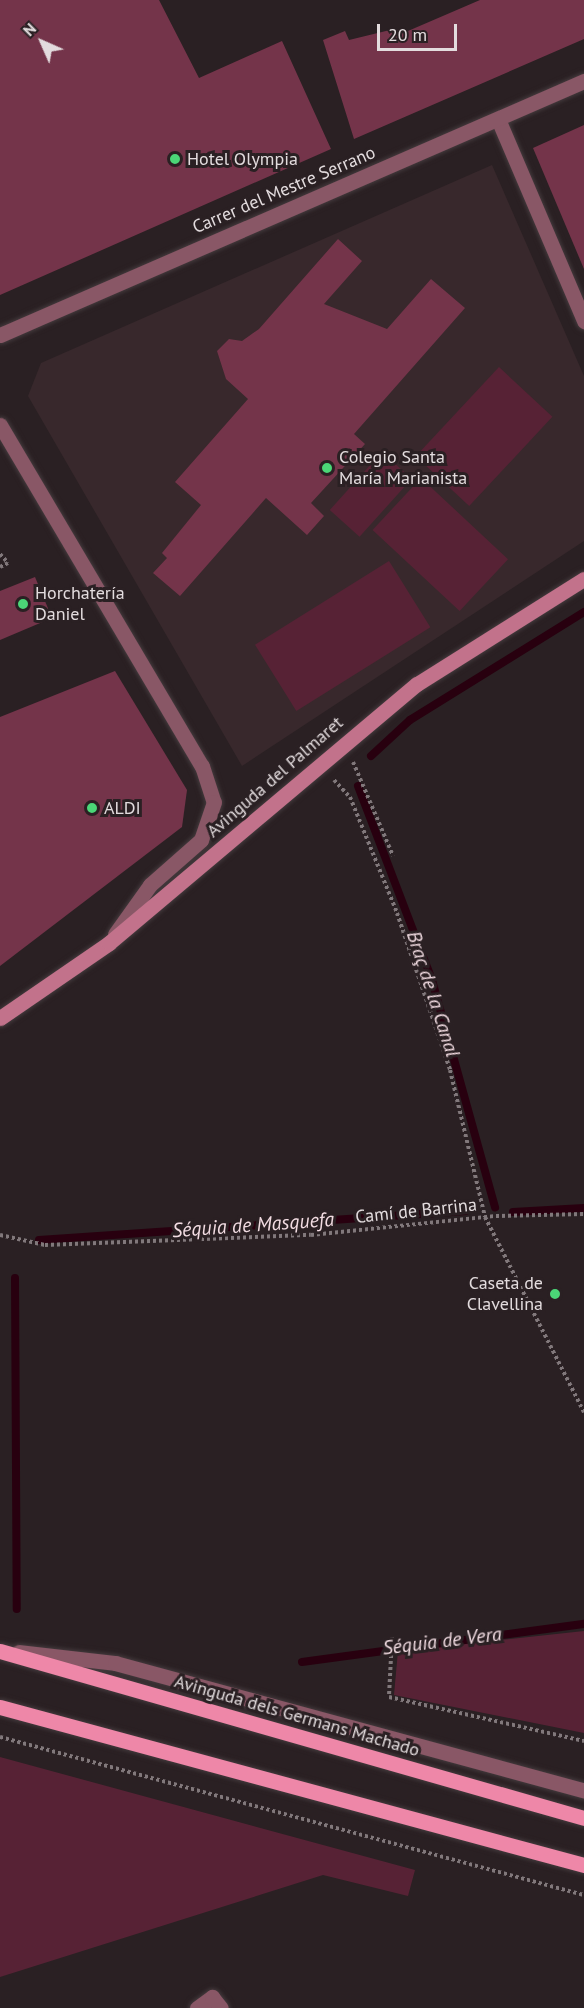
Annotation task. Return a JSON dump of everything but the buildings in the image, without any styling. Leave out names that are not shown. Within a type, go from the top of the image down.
[{"type":"main road","name":"Avinguda del Palmaret","points":[[0,1018],[109,943],[312,768],[417,684],[584,579]]},
{"type":"main road","name":"Avinguda dels Germans Machado","points":[[0,1651],[584,1818]]},
{"type":"main road","points":[[0,1707],[584,1865]]},
{"type":"street","name":"Carrer del Mestre Serrano","points":[[0,335],[584,81]]},
{"type":"street","points":[[498,119],[584,321]]},
{"type":"street","points":[[0,425],[202,766],[214,802],[201,840],[150,885],[109,943]]},
{"type":"street","name":"Avinguda dels Germans Machado","points":[[0,1651],[115,1663],[584,1790]]},
{"type":"street","points":[[197,2008],[216,2002]]},
{"type":"path","points":[[0,554],[8,563],[0,567]]},
{"type":"path","points":[[342,743],[366,786],[393,856]]},
{"type":"path","points":[[312,768],[350,797],[397,913],[450,1070],[485,1217],[584,1412]]},
{"type":"path","name":"Camí de Barrina","points":[[0,1235],[45,1245],[311,1235],[485,1217],[584,1214]]},
{"type":"path","points":[[392,1637],[389,1697],[584,1741]]},
{"type":"path","points":[[0,1737],[584,1895]]},
{"type":"shaded area","name":"Colegio Santa María Marianista","points":[[492,165],[584,376],[584,541],[242,766],[28,396],[41,363]]},
{"type":"shaded area","points":[[499,367],[552,417],[469,506],[416,456]]},
{"type":"shaded area","points":[[382,452],[412,479],[360,537],[330,510]]},
{"type":"shaded area","points":[[421,478],[508,559],[460,611],[373,530]]},
{"type":"shaded area","points":[[389,561],[430,627],[296,711],[255,645]]},
{"type":"shaded area","points":[[584,1631],[584,1733],[394,1695],[398,1651]]},
{"type":"shaded area","points":[[0,1757],[415,1870],[408,1896],[323,1875],[0,1977]]},
{"type":"waterway","name":"Braç de la Canal","points":[[371,756],[410,720],[584,612]]},
{"type":"waterway","name":"Braç de la Canal","points":[[358,786],[432,980],[495,1207]]},
{"type":"waterway","points":[[513,1212],[584,1208]]},
{"type":"waterway","name":"Séquia de Masquefa","points":[[39,1240],[466,1211]]},
{"type":"waterway","name":"Séquia de Masquefa","points":[[15,1278],[17,1609]]},
{"type":"waterway","name":"Séquia de Vera","points":[[302,1662],[584,1624]]},
{"type":"place","name":"Hotel Olympia","points":[[175,159]]},
{"type":"place","name":"Colegio Santa María Marianista","points":[[327,468]]},
{"type":"place","name":"Horchatería Daniel","points":[[23,604]]},
{"type":"place","name":"ALDI","points":[[92,808]]},
{"type":"place","name":"Caseta de Clavellina","points":[[555,1294]]}]
